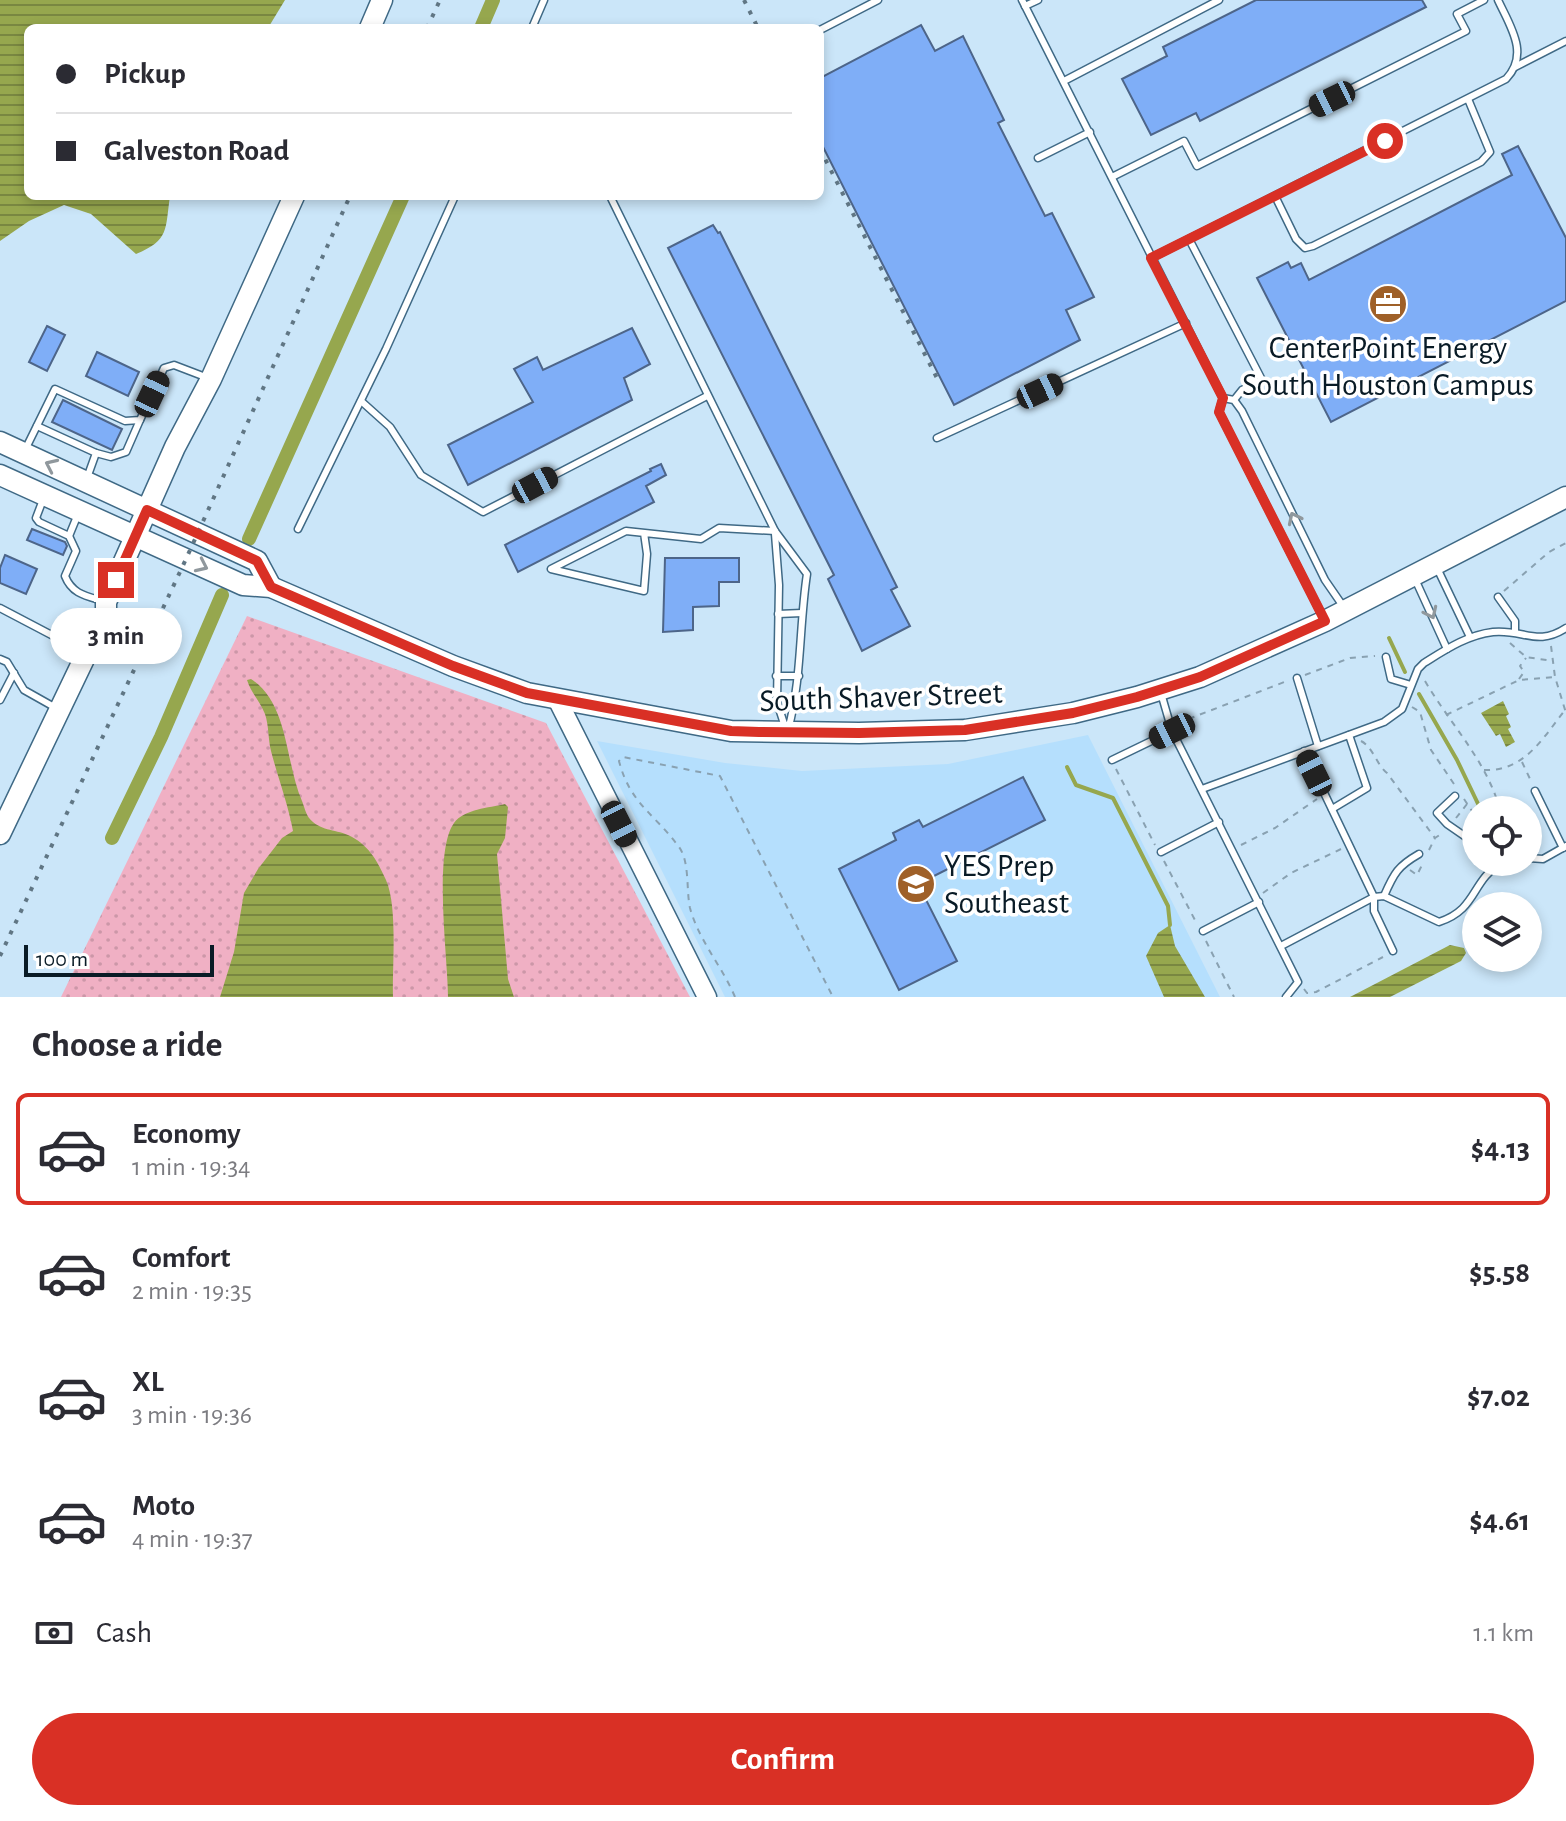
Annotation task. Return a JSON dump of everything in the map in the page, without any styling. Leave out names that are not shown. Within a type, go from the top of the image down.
[{"type":"main road","points":[[372,24],[382,0]]},
{"type":"main road","points":[[1,831],[106,613],[106,602],[175,447],[211,379],[292,200]]},
{"type":"main road","name":"South Shaver Street","points":[[0,442],[257,561],[271,587]]},
{"type":"main road","name":"South Shaver Street","points":[[0,475],[243,585],[271,587],[453,666],[527,693],[731,731],[787,733],[965,730],[1073,713],[1160,690],[1200,677],[1325,621],[1566,497]]},
{"type":"main road","points":[[557,699],[707,997]]},
{"type":"lane","points":[[534,24],[544,0]]},
{"type":"lane","points":[[824,28],[878,0]]},
{"type":"lane","points":[[1038,0],[1024,3],[1223,398],[1219,412],[1325,621]]},
{"type":"lane","points":[[1064,81],[1219,0]]},
{"type":"lane","points":[[1112,177],[1184,141],[1197,166],[1466,31],[1457,14],[1484,0]]},
{"type":"lane","points":[[1151,258],[1506,79],[1515,67],[1519,49],[1498,0]]},
{"type":"lane","points":[[1515,67],[1566,41]]},
{"type":"lane","points":[[1275,196],[1296,239],[1305,248],[1481,162],[1490,152],[1468,99]]},
{"type":"lane","points":[[1038,158],[1090,132]]},
{"type":"lane","points":[[298,529],[453,200]]},
{"type":"lane","points":[[612,200],[775,531],[807,574],[799,676],[787,733]]},
{"type":"lane","points":[[1189,239],[1262,380],[1242,390],[1234,400]]},
{"type":"lane","points":[[937,438],[1186,323]]},
{"type":"lane","points":[[37,426],[111,457],[126,452],[164,368],[174,365],[211,379]]},
{"type":"lane","points":[[24,453],[55,389],[125,421],[140,420]]},
{"type":"lane","points":[[361,401],[390,427],[421,475],[483,512],[707,396]]},
{"type":"lane","points":[[1223,398],[1234,400],[1242,411],[1325,580],[1346,610]]},
{"type":"lane","points":[[86,481],[96,453]]},
{"type":"lane","points":[[45,495],[36,518],[69,536],[76,551],[65,576],[68,584],[77,593],[106,602]]},
{"type":"lane","points":[[69,536],[80,511]]},
{"type":"lane","points":[[644,533],[647,554],[644,591],[551,569],[626,531],[701,539],[719,528],[775,531]]},
{"type":"lane","points":[[775,531],[779,585],[777,702],[787,733]]},
{"type":"lane","points":[[1291,553],[1308,545]]},
{"type":"lane","points":[[1435,565],[1470,637]]},
{"type":"lane","points":[[1414,576],[1447,649]]},
{"type":"lane","points":[[1498,597],[1515,621],[1515,632]]},
{"type":"lane","points":[[0,608],[87,653]]},
{"type":"lane","points":[[778,614],[802,613]]},
{"type":"lane","points":[[1202,789],[1384,722],[1402,709],[1418,669],[1470,637],[1515,632],[1542,639],[1566,628]]},
{"type":"lane","points":[[1386,657],[1391,679],[1411,685]]},
{"type":"lane","points":[[0,659],[7,662],[24,690],[60,710]]},
{"type":"lane","points":[[0,700],[14,673]]},
{"type":"lane","points":[[776,676],[799,676]]},
{"type":"lane","points":[[1297,678],[1318,746]]},
{"type":"lane","points":[[1160,690],[1172,731],[1298,982],[1286,997]]},
{"type":"lane","points":[[1112,760],[1172,731]]},
{"type":"lane","points":[[1332,809],[1367,788],[1349,735]]},
{"type":"lane","points":[[1304,751],[1374,897],[1374,911],[1393,951]]},
{"type":"lane","points":[[1535,791],[1564,847],[1542,859]]},
{"type":"lane","points":[[1455,796],[1437,813],[1462,834]]},
{"type":"lane","points":[[1161,852],[1219,822]]},
{"type":"lane","points":[[1384,896],[1402,864],[1419,854]]},
{"type":"lane","points":[[1281,946],[1374,897],[1384,896],[1439,922],[1454,917],[1467,906],[1484,876]]},
{"type":"lane","points":[[1203,931],[1257,899]]},
{"type":"path","points":[[1498,597],[1549,552],[1566,543]]},
{"type":"path","points":[[1502,632],[1526,657],[1553,661]]},
{"type":"path","points":[[1483,770],[1499,771],[1521,761],[1535,749],[1565,711],[1555,677],[1549,637]]},
{"type":"path","points":[[1172,731],[1191,718],[1350,658],[1370,655],[1386,657]]},
{"type":"path","points":[[1519,680],[1524,672],[1520,666],[1526,657]]},
{"type":"path","points":[[1418,669],[1445,715],[1477,756],[1494,796]]},
{"type":"path","points":[[1445,715],[1519,680],[1555,677]]},
{"type":"path","points":[[1404,703],[1420,712],[1431,750],[1463,796]]},
{"type":"path","points":[[1349,735],[1367,744],[1378,767],[1387,773],[1435,838]]},
{"type":"path","points":[[735,997],[698,929],[690,907],[681,849],[635,800],[622,774],[619,761],[623,757],[720,776],[833,997]]},
{"type":"path","points":[[1112,760],[1161,852],[1167,871],[1203,931],[1234,997]]},
{"type":"path","points":[[1521,761],[1535,791]]},
{"type":"path","points":[[1232,849],[1255,840],[1325,795]]},
{"type":"path","points":[[1451,827],[1462,811]]},
{"type":"path","points":[[1257,899],[1291,873],[1349,845]]},
{"type":"path","points":[[1298,982],[1307,993],[1316,992],[1393,951]]},
{"type":"shaded area","points":[[0,0],[285,0],[270,24],[24,24],[24,200],[169,200],[164,232],[155,244],[136,254],[91,214],[64,205],[29,221],[0,241]]},
{"type":"shaded area","points":[[247,616],[546,723],[690,997],[61,997]]},
{"type":"shaded area","points":[[251,679],[273,703],[296,786],[309,818],[318,825],[361,843],[375,859],[386,880],[393,921],[393,997],[220,997],[234,952],[244,893],[282,838],[293,831],[263,709],[247,680]]},
{"type":"shaded area","points":[[1503,701],[1509,714],[1506,716],[1511,727],[1508,729],[1515,742],[1506,747],[1500,734],[1496,736],[1481,713]]},
{"type":"shaded area","name":"YES Prep Southeast","points":[[1088,735],[1220,997],[725,997],[597,741],[725,763],[802,771],[948,764]]},
{"type":"shaded area","points":[[505,804],[508,807],[505,838],[497,854],[508,979],[514,997],[448,997],[443,881],[448,837],[458,818]]},
{"type":"shaded area","points":[[1170,925],[1175,946],[1205,997],[1164,997],[1146,956],[1158,933]]},
{"type":"shaded area","points":[[1450,945],[1462,948],[1461,961],[1390,997],[1350,997]]},
{"type":"building","points":[[1256,0],[1422,0],[1426,7],[1200,121],[1196,113],[1151,135],[1122,79],[1167,56],[1163,47]]},
{"type":"building","points":[[921,25],[935,51],[963,36],[1004,120],[998,123],[1045,216],[1052,213],[1094,297],[1066,310],[1080,340],[954,405],[824,149],[824,76]]},
{"type":"building","points":[[1518,146],[1566,238],[1566,301],[1331,422],[1257,278],[1288,262],[1291,268],[1301,263],[1309,280],[1512,175],[1502,154]]},
{"type":"building","points":[[713,225],[720,232],[897,587],[891,590],[910,626],[862,651],[828,579],[834,575],[668,248]]},
{"type":"building","points":[[47,326],[65,335],[47,371],[29,362]]},
{"type":"building","points":[[632,328],[650,364],[624,378],[632,400],[468,485],[448,445],[533,402],[514,369],[537,357],[543,370]]},
{"type":"building","points":[[97,352],[139,372],[128,396],[86,376]]},
{"type":"building","points":[[63,400],[122,429],[112,450],[52,422]]},
{"type":"building","points":[[661,464],[666,475],[646,486],[654,502],[518,572],[505,545]]},
{"type":"building","points":[[32,529],[65,542],[67,546],[63,555],[27,540]]},
{"type":"building","points":[[5,555],[37,569],[26,594],[0,583],[0,568]]},
{"type":"building","points":[[665,558],[739,558],[739,582],[719,582],[719,606],[693,607],[693,630],[663,632]]},
{"type":"building","points":[[1023,777],[1045,820],[918,884],[957,961],[899,990],[839,869],[896,840],[893,833],[919,820],[923,827]]},
{"type":"waterway","points":[[483,24],[493,0]]},
{"type":"waterway","points":[[249,539],[401,200]]},
{"type":"waterway","points":[[112,838],[161,737],[222,595]]},
{"type":"waterway","points":[[1389,638],[1405,672]]},
{"type":"waterway","points":[[1419,694],[1474,796]]},
{"type":"waterway","points":[[1067,767],[1076,785],[1113,798],[1168,906],[1170,925]]},
{"type":"railway","points":[[429,24],[440,0]]},
{"type":"railway","points":[[744,0],[756,24]]},
{"type":"railway","points":[[824,157],[940,384]]},
{"type":"railway","points":[[0,956],[186,559],[348,200]]},
{"type":"place","name":"CenterPoint Energy South Houston Campus","points":[[1388,304]]},
{"type":"place","name":"YES Prep Southeast","points":[[916,884]]},
{"type":"route","points":[[116,580],[147,510],[257,561],[271,587],[453,666],[527,693],[731,731],[859,733],[965,730],[1073,713],[1200,677],[1325,621],[1219,412],[1223,398],[1151,258],[1385,141]]}]
